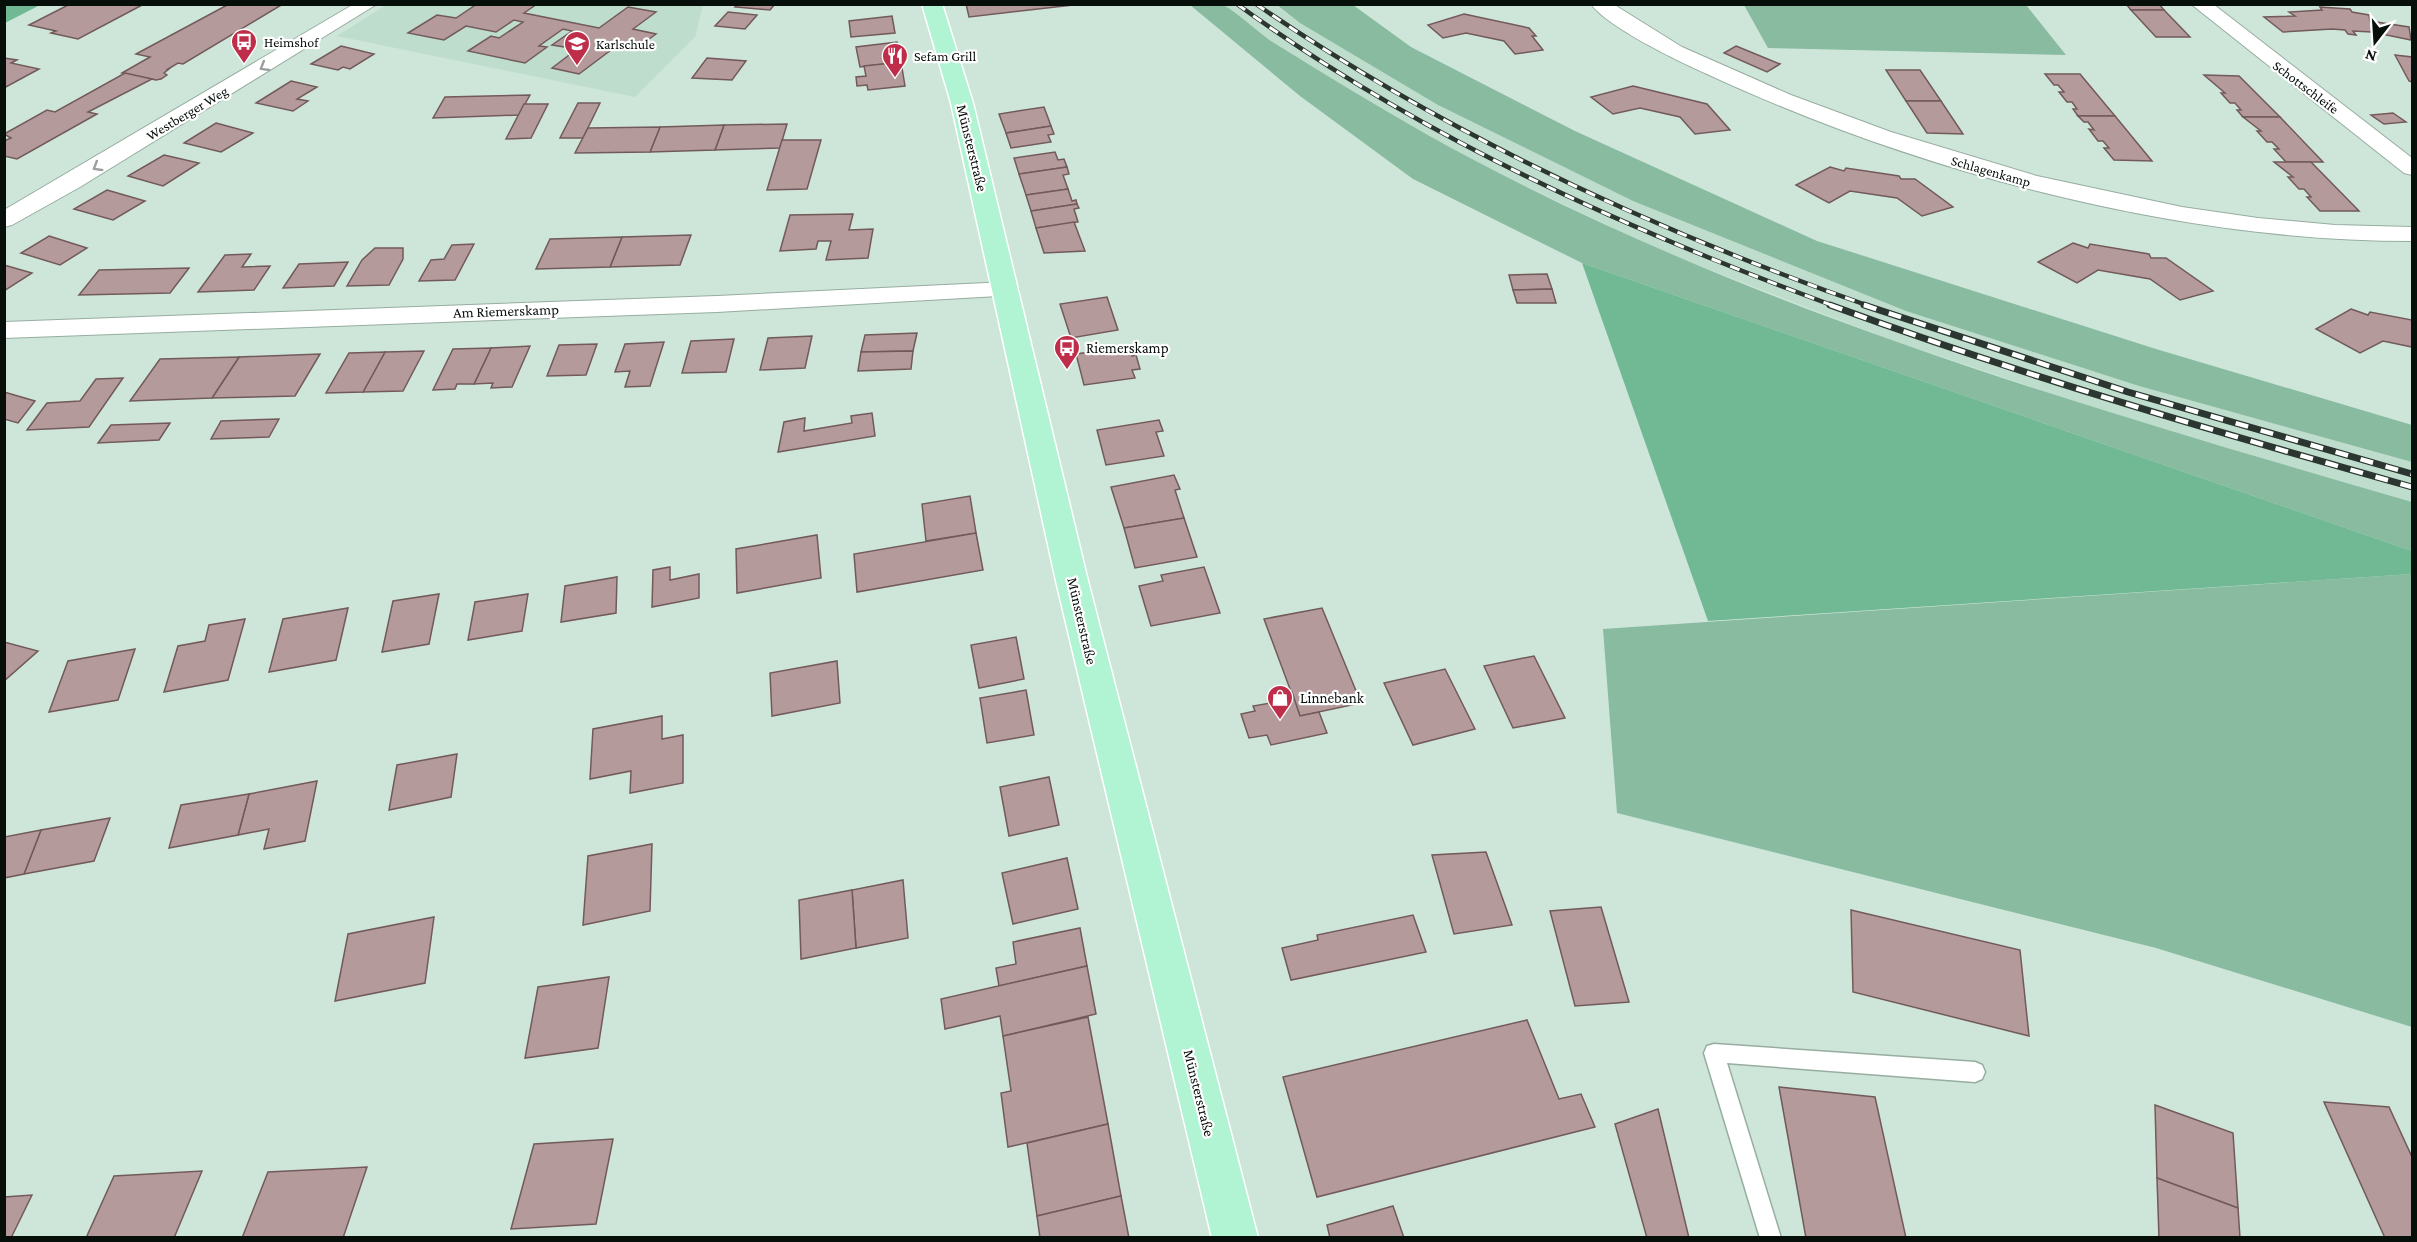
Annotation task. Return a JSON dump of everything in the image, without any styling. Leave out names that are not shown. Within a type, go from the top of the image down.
[{"type":"main road","name":"Münsterstraße","points":[[932,4],[962,103],[1084,628],[1234,1238]]},
{"type":"street","name":"Westberger Weg","points":[[4,220],[72,182],[369,4]]},
{"type":"street","name":"Schlagenkamp","points":[[1600,4],[1666,47],[1772,95],[1881,136],[2004,176],[2217,220],[2368,234],[2412,234]]},
{"type":"street","name":"Schottschleife","points":[[2200,4],[2412,168]]},
{"type":"street","name":"Am Riemerskamp","points":[[4,330],[717,304],[1006,290]]},
{"type":"lane","points":[[1771,1238],[1714,1053],[1975,1072]]},
{"type":"shaded area","name":"Karlschule","points":[[386,5],[703,5],[695,37],[635,97],[337,36]]},
{"type":"shaded area","points":[[1221,5],[1276,5],[1300,23],[1438,105],[1633,201],[1906,311],[2139,386],[2412,462],[2412,502],[2133,421],[1883,337],[1664,252],[1487,168],[1355,94],[1254,30]]},
{"type":"green space","points":[[5,4],[40,4],[40,5],[5,23]]},
{"type":"green space","points":[[1190,5],[1223,5],[1271,41],[1426,134],[1543,195],[1663,250],[1784,300],[1908,346],[2033,388],[2412,502],[2412,551],[1582,263],[1413,179],[1300,96]]},
{"type":"green space","points":[[1277,5],[1353,5],[1411,47],[1575,131],[1817,241],[2156,349],[2412,425],[2412,462],[2139,386],[1906,311],[1633,201],[1438,105],[1300,23]]},
{"type":"green space","points":[[1744,5],[2026,5],[2066,55],[1768,48]]},
{"type":"green space","points":[[1582,263],[2412,551],[2412,574],[1708,621]]},
{"type":"green space","points":[[2412,574],[2412,1027],[2156,948],[1617,813],[1603,629]]},
{"type":"building","points":[[70,4],[144,4],[78,39],[29,25]]},
{"type":"building","points":[[229,4],[283,4],[183,64],[178,63],[168,69],[164,73],[167,75],[161,79],[122,73],[150,57],[136,54]]},
{"type":"building","points":[[477,4],[537,4],[524,13],[599,28],[628,7],[656,12],[633,29],[656,34],[637,48],[612,43],[604,49],[611,50],[579,74],[552,68],[577,49],[552,45],[572,31],[563,29],[539,46],[547,47],[525,63],[468,51],[491,36],[499,38],[523,22],[514,20],[496,32],[466,26],[444,40],[408,33],[437,15],[456,18]]},
{"type":"building","points":[[738,4],[775,4],[770,10],[735,7]]},
{"type":"building","points":[[966,4],[1082,4],[969,17]]},
{"type":"building","points":[[2126,4],[2159,4],[2164,10],[2131,10]]},
{"type":"building","points":[[2320,7],[2350,9],[2352,12],[2369,15],[2370,21],[2409,27],[2411,40],[2372,32],[2353,31],[2356,35],[2348,34],[2345,30],[2332,29],[2283,32],[2264,17],[2295,16],[2289,12],[2322,10]]},
{"type":"building","points":[[2131,10],[2164,10],[2190,37],[2156,37]]},
{"type":"building","points":[[728,12],[757,15],[745,29],[715,26]]},
{"type":"building","points":[[1464,14],[1529,28],[1543,50],[1515,54],[1504,41],[1466,33],[1443,38],[1428,25]]},
{"type":"building","points":[[892,16],[895,33],[851,37],[849,21]]},
{"type":"building","points":[[897,42],[901,62],[860,67],[856,47]]},
{"type":"building","points":[[341,46],[374,54],[350,69],[343,67],[338,70],[311,64]]},
{"type":"building","points":[[1736,46],[1780,64],[1767,72],[1724,53]]},
{"type":"building","points":[[2395,55],[2412,57],[2412,82],[2409,81]]},
{"type":"building","points":[[4,58],[17,60],[11,63],[39,69],[4,88]]},
{"type":"building","points":[[707,58],[746,61],[732,80],[692,78]]},
{"type":"building","points":[[901,62],[905,86],[868,90],[867,85],[857,86],[856,77],[866,76],[864,66]]},
{"type":"building","points":[[1886,70],[1920,70],[1941,101],[1906,101]]},
{"type":"building","points":[[125,73],[152,79],[88,112],[97,114],[17,159],[4,156],[4,141],[11,138],[4,134],[47,110],[55,112]]},
{"type":"building","points":[[2045,74],[2080,74],[2115,116],[2078,116],[2073,109],[2077,109],[2072,102],[2067,102],[2059,92],[2064,92]]},
{"type":"building","points":[[2204,75],[2239,76],[2280,117],[2243,117],[2235,103],[2230,103],[2221,93],[2225,93]]},
{"type":"building","points":[[291,81],[317,87],[297,99],[308,101],[293,111],[256,103]]},
{"type":"building","points":[[1633,86],[1707,104],[1730,130],[1695,134],[1680,117],[1640,108],[1613,114],[1591,97]]},
{"type":"building","points":[[530,95],[519,115],[433,118],[445,97]]},
{"type":"building","points":[[1906,101],[1941,101],[1963,134],[1927,133]]},
{"type":"building","points":[[578,103],[600,103],[583,138],[560,138]]},
{"type":"building","points":[[524,104],[548,104],[531,138],[506,139]]},
{"type":"building","points":[[1044,107],[1051,126],[1006,133],[999,114]]},
{"type":"building","points":[[2393,113],[2406,122],[2384,124],[2371,115]]},
{"type":"building","points":[[2078,116],[2115,116],[2152,161],[2114,160],[2104,148],[2109,148],[2103,141],[2098,141],[2089,129],[2094,130],[2088,122],[2084,122]]},
{"type":"building","points":[[2243,117],[2280,117],[2323,162],[2286,162],[2274,149],[2279,149],[2272,142],[2267,142],[2257,131],[2261,131]]},
{"type":"building","points":[[216,123],[253,133],[221,152],[184,143]]},
{"type":"building","points":[[787,124],[780,148],[715,150],[724,125]]},
{"type":"building","points":[[724,125],[715,150],[650,152],[660,127]]},
{"type":"building","points":[[1051,126],[1054,134],[1048,135],[1051,142],[1011,148],[1006,133]]},
{"type":"building","points":[[660,127],[650,152],[575,153],[588,128]]},
{"type":"building","points":[[782,140],[821,140],[807,189],[767,190]]},
{"type":"building","points":[[1055,152],[1058,160],[1064,159],[1067,167],[1019,174],[1014,158]]},
{"type":"building","points":[[164,155],[199,163],[163,186],[128,176]]},
{"type":"building","points":[[2274,162],[2311,162],[2359,211],[2320,211],[2307,197],[2311,197],[2304,189],[2299,189],[2288,177],[2293,177]]},
{"type":"building","points":[[1067,167],[1069,174],[1063,175],[1068,189],[1026,195],[1019,174]]},
{"type":"building","points":[[1830,167],[1844,171],[1846,168],[1899,176],[1901,179],[1915,179],[1953,207],[1922,216],[1897,198],[1850,191],[1829,203],[1796,185]]},
{"type":"building","points":[[1068,189],[1072,201],[1076,200],[1077,204],[1031,211],[1026,195]]},
{"type":"building","points":[[107,190],[145,201],[113,220],[74,209]]},
{"type":"building","points":[[1077,204],[1079,208],[1074,209],[1078,222],[1036,228],[1031,211]]},
{"type":"building","points":[[853,214],[849,230],[873,229],[868,258],[826,260],[831,241],[818,241],[816,249],[780,251],[790,215]]},
{"type":"building","points":[[1074,222],[1085,251],[1044,253],[1036,228]]},
{"type":"building","points":[[691,235],[680,265],[610,267],[622,237]]},
{"type":"building","points":[[49,236],[87,248],[60,265],[21,253]]},
{"type":"building","points":[[622,237],[610,267],[536,269],[550,239]]},
{"type":"building","points":[[2073,243],[2088,248],[2090,244],[2149,254],[2151,258],[2166,258],[2213,291],[2180,300],[2150,279],[2098,270],[2077,283],[2038,262]]},
{"type":"building","points":[[474,244],[455,280],[419,281],[431,260],[444,259],[452,245]]},
{"type":"building","points":[[375,248],[403,248],[403,259],[389,285],[347,286],[362,260]]},
{"type":"building","points":[[251,254],[242,267],[270,266],[254,290],[198,292],[225,255]]},
{"type":"building","points":[[348,262],[334,286],[283,288],[299,264]]},
{"type":"building","points":[[4,265],[32,273],[4,291]]},
{"type":"building","points":[[189,268],[170,293],[79,295],[99,270]]},
{"type":"building","points":[[1547,274],[1552,289],[1513,290],[1509,275]]},
{"type":"building","points":[[1552,289],[1556,303],[1517,303],[1513,290]]},
{"type":"building","points":[[1107,297],[1118,330],[1071,338],[1060,304]]},
{"type":"building","points":[[2351,309],[2368,315],[2370,312],[2412,320],[2412,347],[2383,341],[2360,353],[2316,329]]},
{"type":"building","points":[[917,333],[913,351],[861,352],[865,335]]},
{"type":"building","points":[[812,336],[805,368],[760,370],[768,338]]},
{"type":"building","points":[[734,339],[726,372],[682,373],[691,341]]},
{"type":"building","points":[[664,342],[650,386],[625,387],[630,371],[615,372],[625,344]]},
{"type":"building","points":[[597,344],[586,375],[547,376],[559,345]]},
{"type":"building","points":[[530,346],[512,387],[491,388],[493,383],[474,384],[491,348]]},
{"type":"building","points":[[1128,347],[1132,356],[1136,355],[1140,369],[1132,370],[1135,378],[1084,385],[1076,354]]},
{"type":"building","points":[[491,348],[474,384],[457,384],[455,389],[433,390],[453,349]]},
{"type":"building","points":[[424,351],[403,391],[363,392],[385,352]]},
{"type":"building","points":[[913,351],[911,369],[858,371],[861,352]]},
{"type":"building","points":[[385,352],[363,392],[326,393],[349,353]]},
{"type":"building","points":[[320,354],[295,396],[212,398],[239,357]]},
{"type":"building","points":[[239,357],[212,398],[130,401],[160,359]]},
{"type":"building","points":[[123,378],[89,427],[27,430],[47,403],[80,401],[96,379]]},
{"type":"building","points":[[4,392],[35,401],[18,423],[4,419]]},
{"type":"building","points":[[872,413],[875,436],[778,452],[784,422],[805,418],[804,431],[852,423],[851,416]]},
{"type":"building","points":[[279,419],[269,437],[211,439],[221,421]]},
{"type":"building","points":[[1159,420],[1163,431],[1156,432],[1164,456],[1106,465],[1097,430]]},
{"type":"building","points":[[170,423],[159,440],[98,443],[111,425]]},
{"type":"building","points":[[1174,475],[1180,489],[1175,490],[1184,518],[1124,528],[1111,487]]},
{"type":"building","points":[[970,496],[976,533],[926,541],[922,504]]},
{"type":"building","points":[[1184,518],[1197,557],[1135,568],[1124,528]]},
{"type":"building","points":[[976,533],[983,570],[857,592],[854,554]]},
{"type":"building","points":[[817,535],[821,578],[737,593],[736,549]]},
{"type":"building","points":[[670,567],[670,580],[699,574],[699,598],[652,607],[653,570]]},
{"type":"building","points":[[1204,567],[1220,613],[1151,626],[1139,586],[1163,581],[1161,575]]},
{"type":"building","points":[[617,577],[616,613],[561,622],[565,586]]},
{"type":"building","points":[[439,594],[429,644],[382,652],[393,601]]},
{"type":"building","points":[[528,594],[522,631],[468,640],[475,602]]},
{"type":"building","points":[[348,608],[336,660],[269,672],[283,619]]},
{"type":"building","points":[[1322,608],[1361,703],[1300,716],[1264,619]]},
{"type":"building","points":[[245,619],[228,680],[164,692],[178,646],[205,641],[209,625]]},
{"type":"building","points":[[1016,637],[1024,679],[979,688],[971,645]]},
{"type":"building","points":[[4,642],[38,651],[4,681]]},
{"type":"building","points":[[135,649],[118,700],[49,712],[68,661]]},
{"type":"building","points":[[1534,656],[1565,718],[1513,728],[1484,666]]},
{"type":"building","points":[[837,661],[840,703],[772,716],[770,673]]},
{"type":"building","points":[[1445,669],[1475,729],[1413,745],[1384,683]]},
{"type":"building","points":[[1026,690],[1034,735],[987,743],[980,698]]},
{"type":"building","points":[[1292,692],[1300,716],[1319,712],[1327,733],[1271,745],[1267,735],[1249,738],[1241,714],[1255,711],[1253,706],[1271,703],[1269,697]]},
{"type":"building","points":[[662,716],[662,739],[683,735],[683,783],[630,793],[631,771],[590,779],[593,729]]},
{"type":"building","points":[[457,754],[451,797],[389,810],[397,765]]},
{"type":"building","points":[[1049,777],[1059,825],[1009,836],[1000,787]]},
{"type":"building","points":[[317,781],[305,841],[264,849],[269,829],[238,835],[249,794]]},
{"type":"building","points":[[249,794],[238,835],[169,848],[181,805]]},
{"type":"building","points":[[110,818],[94,861],[24,874],[41,830]]},
{"type":"building","points":[[41,830],[24,874],[4,878],[4,837]]},
{"type":"building","points":[[652,844],[650,911],[583,925],[588,856]]},
{"type":"building","points":[[1486,852],[1512,925],[1454,934],[1432,855]]},
{"type":"building","points":[[1067,858],[1078,909],[1013,924],[1002,873]]},
{"type":"building","points":[[903,880],[908,938],[856,948],[852,890]]},
{"type":"building","points":[[852,890],[856,948],[801,959],[799,900]]},
{"type":"building","points":[[1601,907],[1629,1002],[1575,1006],[1550,911]]},
{"type":"building","points":[[1851,910],[2020,950],[2029,1036],[1853,992]]},
{"type":"building","points":[[1413,915],[1426,952],[1291,980],[1282,948],[1318,940],[1317,935]]},
{"type":"building","points":[[434,917],[425,983],[335,1001],[348,934]]},
{"type":"building","points":[[1080,928],[1087,966],[999,986],[996,968],[1016,964],[1013,942]]},
{"type":"building","points":[[1087,966],[1096,1014],[1003,1036],[1000,1016],[945,1029],[941,999]]},
{"type":"building","points":[[609,977],[598,1048],[525,1058],[538,987]]},
{"type":"building","points":[[1088,1017],[1108,1124],[1008,1147],[1001,1093],[1011,1091],[1003,1036]]},
{"type":"building","points":[[1527,1020],[1559,1099],[1581,1094],[1595,1127],[1317,1197],[1283,1077]]},
{"type":"building","points":[[1779,1087],[1875,1097],[1906,1238],[1806,1238]]},
{"type":"building","points":[[2324,1102],[2389,1107],[2412,1157],[2412,1238],[2385,1238]]},
{"type":"building","points":[[2155,1105],[2233,1133],[2238,1208],[2157,1178]]},
{"type":"building","points":[[1658,1109],[1689,1238],[1647,1238],[1615,1124]]},
{"type":"building","points":[[1108,1124],[1121,1196],[1037,1216],[1027,1143]]},
{"type":"building","points":[[613,1139],[596,1224],[511,1229],[534,1144]]},
{"type":"building","points":[[367,1167],[343,1238],[242,1238],[268,1172]]},
{"type":"building","points":[[202,1171],[174,1238],[86,1238],[114,1176]]},
{"type":"building","points":[[2157,1178],[2238,1208],[2240,1238],[2159,1238]]},
{"type":"building","points":[[32,1195],[11,1238],[4,1238],[4,1197]]},
{"type":"building","points":[[1121,1196],[1129,1238],[1040,1238],[1037,1216]]},
{"type":"building","points":[[1393,1206],[1404,1238],[1330,1238],[1327,1225]]},
{"type":"railway","points":[[1237,4],[1306,52],[1377,96],[1525,176],[1678,245],[1834,306]]},
{"type":"railway","points":[[1256,4],[1327,51],[1401,95],[1476,137],[1552,175],[1709,245],[1869,306]]},
{"type":"railway","points":[[1830,305],[2119,402],[2412,487]]},
{"type":"railway","points":[[1864,305],[2128,392],[2412,474]]},
{"type":"place","name":"Heimshof","points":[[244,65]]},
{"type":"place","name":"Karlschule","points":[[577,67]]},
{"type":"place","name":"Sefam Grill","points":[[895,79]]},
{"type":"place","name":"Riemerskamp","points":[[1067,371]]},
{"type":"place","name":"Linnebank","points":[[1280,721]]}]
